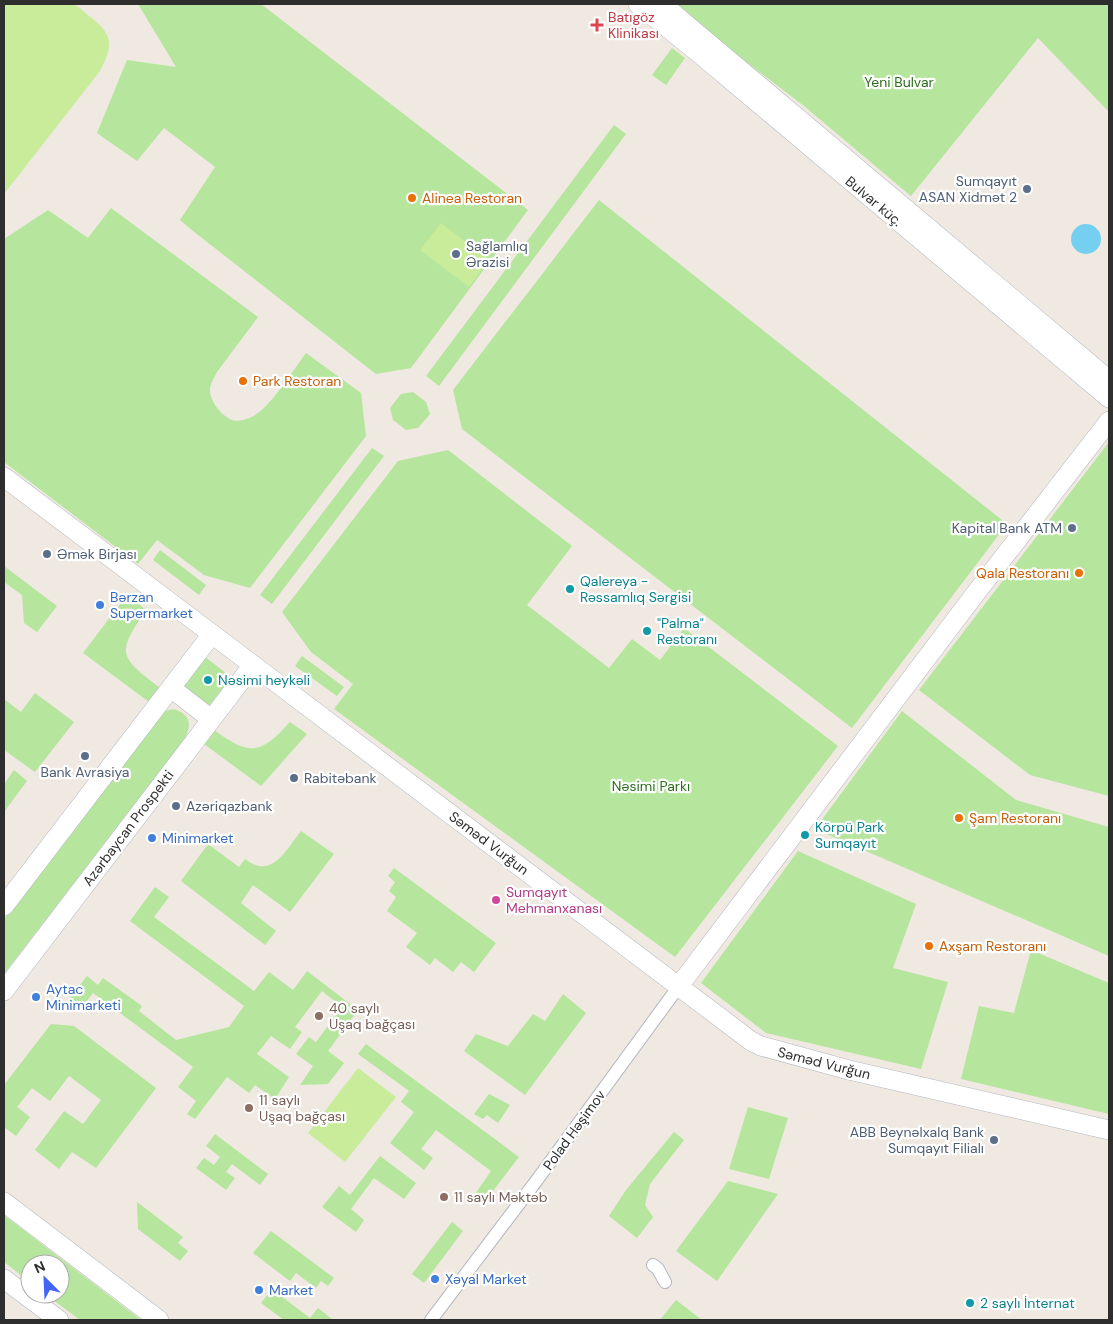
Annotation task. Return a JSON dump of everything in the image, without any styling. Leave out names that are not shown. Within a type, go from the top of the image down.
[{"type":"main road","name":"Bulvar küç.","points":[[638,4],[660,9],[1109,380]]},
{"type":"main road","name":"Bulvar küç.","points":[[660,9],[700,54],[1109,398]]},
{"type":"main road","points":[[679,986],[972,598],[1109,421]]},
{"type":"main road","name":"Səməd Vurğun","points":[[4,477],[742,1035],[761,1046],[850,1070],[1109,1130]]},
{"type":"main road","points":[[4,906],[212,634]]},
{"type":"main road","name":"Azərbaycan Prospekti","points":[[4,990],[253,665]]},
{"type":"main road","points":[[171,688],[211,719]]},
{"type":"main road","points":[[4,1202],[159,1320]]},
{"type":"main road","points":[[4,1279],[59,1320]]},
{"type":"street","name":"Polad Həşimov","points":[[431,1320],[537,1180],[679,986]]},
{"type":"street","points":[[653,1265],[658,1269],[665,1282]]},
{"type":"green space","points":[[4,4],[73,4],[97,22],[103,29],[109,40],[109,47],[105,62],[100,71],[4,194]]},
{"type":"green space","points":[[138,4],[261,4],[528,210],[411,368],[376,374],[180,220],[215,167],[164,128],[137,161],[97,133],[127,60],[176,67]]},
{"type":"green space","name":"Yeni Bulvar","points":[[674,4],[1109,4],[1109,112],[1038,38],[911,196],[804,106],[677,9]]},
{"type":"green space","points":[[672,48],[685,58],[666,85],[652,75]]},
{"type":"green space","points":[[614,125],[626,134],[439,386],[426,376]]},
{"type":"green space","points":[[599,200],[1007,524],[852,728],[462,429],[453,390]]},
{"type":"green space","points":[[111,208],[258,317],[211,383],[212,399],[224,415],[235,421],[247,419],[262,410],[306,353],[361,393],[366,436],[250,588],[204,575],[157,540],[138,564],[4,462],[4,239],[48,210],[88,238]]},
{"type":"green space","points":[[441,223],[489,260],[469,287],[420,250]]},
{"type":"green space","points":[[413,392],[426,402],[430,414],[418,428],[406,430],[393,420],[390,408],[401,394]]},
{"type":"green space","points":[[1109,442],[1109,796],[1030,775],[919,690]]},
{"type":"green space","points":[[372,448],[384,456],[272,604],[260,595]]},
{"type":"green space","name":"Nəsimi Parkı","points":[[448,450],[572,546],[527,605],[609,668],[632,639],[660,660],[684,628],[838,746],[675,957],[334,709],[353,684],[311,652],[282,612],[398,461]]},
{"type":"green space","points":[[160,550],[206,585],[199,595],[153,560]]},
{"type":"green space","points":[[4,566],[57,606],[37,632],[24,623],[22,595],[4,582]]},
{"type":"green space","points":[[127,595],[146,610],[130,636],[126,646],[126,654],[136,668],[160,688],[149,702],[83,653]]},
{"type":"green space","points":[[204,656],[231,677],[209,706],[182,685]]},
{"type":"green space","points":[[302,656],[344,687],[337,696],[295,666]]},
{"type":"green space","points":[[35,693],[74,722],[35,772],[4,750],[4,699],[21,712]]},
{"type":"green space","points":[[174,709],[187,717],[189,725],[184,740],[4,974],[4,919],[156,719],[164,711]]},
{"type":"green space","points":[[902,711],[1016,800],[1109,827],[1109,956],[815,829]]},
{"type":"green space","points":[[290,722],[307,734],[261,786],[204,744],[214,730],[246,748],[262,746],[271,741]]},
{"type":"green space","points":[[14,770],[27,781],[4,812],[4,784]]},
{"type":"green space","points":[[301,831],[334,854],[290,912],[253,885],[241,903],[276,931],[265,945],[181,881],[208,844],[239,867],[245,859],[255,865],[263,866],[278,860]]},
{"type":"green space","points":[[798,851],[916,904],[893,968],[948,982],[921,1069],[766,1033],[701,983]]},
{"type":"green space","points":[[394,868],[496,943],[474,972],[461,962],[453,972],[435,958],[430,965],[406,947],[417,933],[387,911],[396,897],[389,891],[395,882],[388,876]]},
{"type":"green space","points":[[155,887],[169,897],[154,917],[254,991],[269,972],[293,990],[307,971],[358,1010],[328,1051],[344,1063],[328,1084],[300,1085],[313,1066],[296,1054],[309,1037],[316,1042],[342,1007],[322,991],[295,1027],[302,1032],[290,1049],[271,1036],[257,1054],[289,1077],[275,1099],[255,1085],[249,1093],[227,1077],[195,1119],[187,1114],[196,1101],[178,1087],[193,1067],[93,993],[78,1012],[66,1003],[87,976],[98,985],[103,978],[142,1006],[139,1011],[176,1040],[229,1027],[244,1006],[130,921]]},
{"type":"green space","points":[[1031,950],[1109,983],[1109,1114],[961,1079],[979,1006],[1014,1013]]},
{"type":"green space","points":[[563,994],[586,1013],[525,1095],[464,1051],[476,1034],[508,1046],[533,1014],[545,1021]]},
{"type":"green space","points":[[51,1024],[74,1026],[156,1088],[96,1168],[72,1152],[59,1169],[35,1150],[64,1111],[83,1124],[101,1100],[69,1076],[50,1101],[32,1088],[17,1107],[30,1117],[16,1136],[4,1127],[4,1085]]},
{"type":"green space","points":[[366,1044],[519,1157],[483,1204],[473,1197],[491,1171],[436,1130],[421,1149],[433,1158],[424,1170],[390,1143],[414,1112],[401,1102],[409,1091],[358,1054]]},
{"type":"green space","points":[[358,1068],[396,1097],[345,1162],[308,1133]]},
{"type":"green space","points":[[489,1094],[510,1105],[498,1123],[487,1115],[483,1119],[474,1114]]},
{"type":"green space","points":[[748,1107],[788,1118],[769,1179],[729,1169]]},
{"type":"green space","points":[[674,1132],[684,1140],[650,1184],[645,1205],[653,1217],[637,1238],[609,1216],[626,1190]]},
{"type":"green space","points":[[215,1134],[268,1174],[260,1185],[232,1164],[226,1172],[235,1178],[226,1190],[196,1168],[204,1158],[214,1165],[220,1157],[206,1146]]},
{"type":"green space","points":[[380,1156],[416,1183],[404,1199],[374,1178],[351,1209],[364,1220],[356,1232],[322,1207],[339,1186],[350,1195]]},
{"type":"green space","points":[[728,1181],[778,1194],[717,1281],[676,1251]]},
{"type":"green space","points":[[137,1202],[183,1237],[178,1243],[188,1251],[180,1261],[138,1229]]},
{"type":"green space","points":[[4,1215],[55,1254],[20,1254],[20,1274],[4,1262]]},
{"type":"green space","points":[[452,1222],[463,1231],[424,1283],[412,1274]]},
{"type":"green space","points":[[271,1231],[334,1278],[328,1286],[321,1281],[316,1288],[296,1273],[290,1281],[253,1253]]},
{"type":"green space","points":[[70,1266],[141,1320],[80,1320],[58,1304],[70,1304]]},
{"type":"green space","points":[[272,1289],[310,1318],[318,1308],[333,1320],[284,1320],[261,1303]]},
{"type":"green space","points":[[676,1300],[702,1320],[660,1320]]},
{"type":"water","points":[[1086,224],[1092,225],[1100,233],[1100,245],[1092,253],[1086,254],[1080,253],[1072,245],[1071,239],[1072,233],[1080,225]]},
{"type":"place","name":"Batıgöz Klinikası","points":[[597,25]]},
{"type":"place","name":"Sumqayıt ASAN Xidmət 2","points":[[1027,189]]},
{"type":"place","name":"Alinea Restoran","points":[[412,198]]},
{"type":"place","name":"Sağlamlıq Ərazisi","points":[[456,254]]},
{"type":"place","name":"Park Restoran","points":[[243,381]]},
{"type":"place","name":"Kapital Bank ATM","points":[[1072,528]]},
{"type":"place","name":"Əmək Birjası","points":[[47,554]]},
{"type":"place","name":"Qala Restoranı","points":[[1079,573]]},
{"type":"place","name":"Qalereya - Rəssamlıq Sərgisi","points":[[570,589]]},
{"type":"place","name":"Bərzan Supermarket","points":[[100,605]]},
{"type":"place","name":"\"Palma\" Restoranı","points":[[647,631]]},
{"type":"place","name":"Nəsimi heykəli","points":[[208,680]]},
{"type":"place","name":"Bank Avrasiya","points":[[85,756]]},
{"type":"place","name":"Rabitəbank","points":[[294,778]]},
{"type":"place","name":"Azəriqazbank","points":[[176,806]]},
{"type":"place","name":"Şam Restoranı","points":[[959,818]]},
{"type":"place","name":"Körpü Park Sumqayıt","points":[[805,835]]},
{"type":"place","name":"Minimarket","points":[[152,838]]},
{"type":"place","name":"Sumqayıt Mehmanxanası","points":[[496,900]]},
{"type":"place","name":"Axşam Restoranı","points":[[929,946]]},
{"type":"place","name":"Aytac Minimarketi","points":[[36,997]]},
{"type":"place","name":"40 saylı Uşaq bağçası","points":[[319,1016]]},
{"type":"place","name":"11 saylı Uşaq bağçası","points":[[249,1108]]},
{"type":"place","name":"ABB Beynəlxalq Bank Sumqayıt Filialı","points":[[994,1140]]},
{"type":"place","name":"11 saylı Məktəb","points":[[444,1197]]},
{"type":"place","name":"Xəyal Market","points":[[435,1279]]},
{"type":"place","name":"Market","points":[[259,1290]]},
{"type":"place","name":"2 saylı İnternat","points":[[970,1303]]}]
